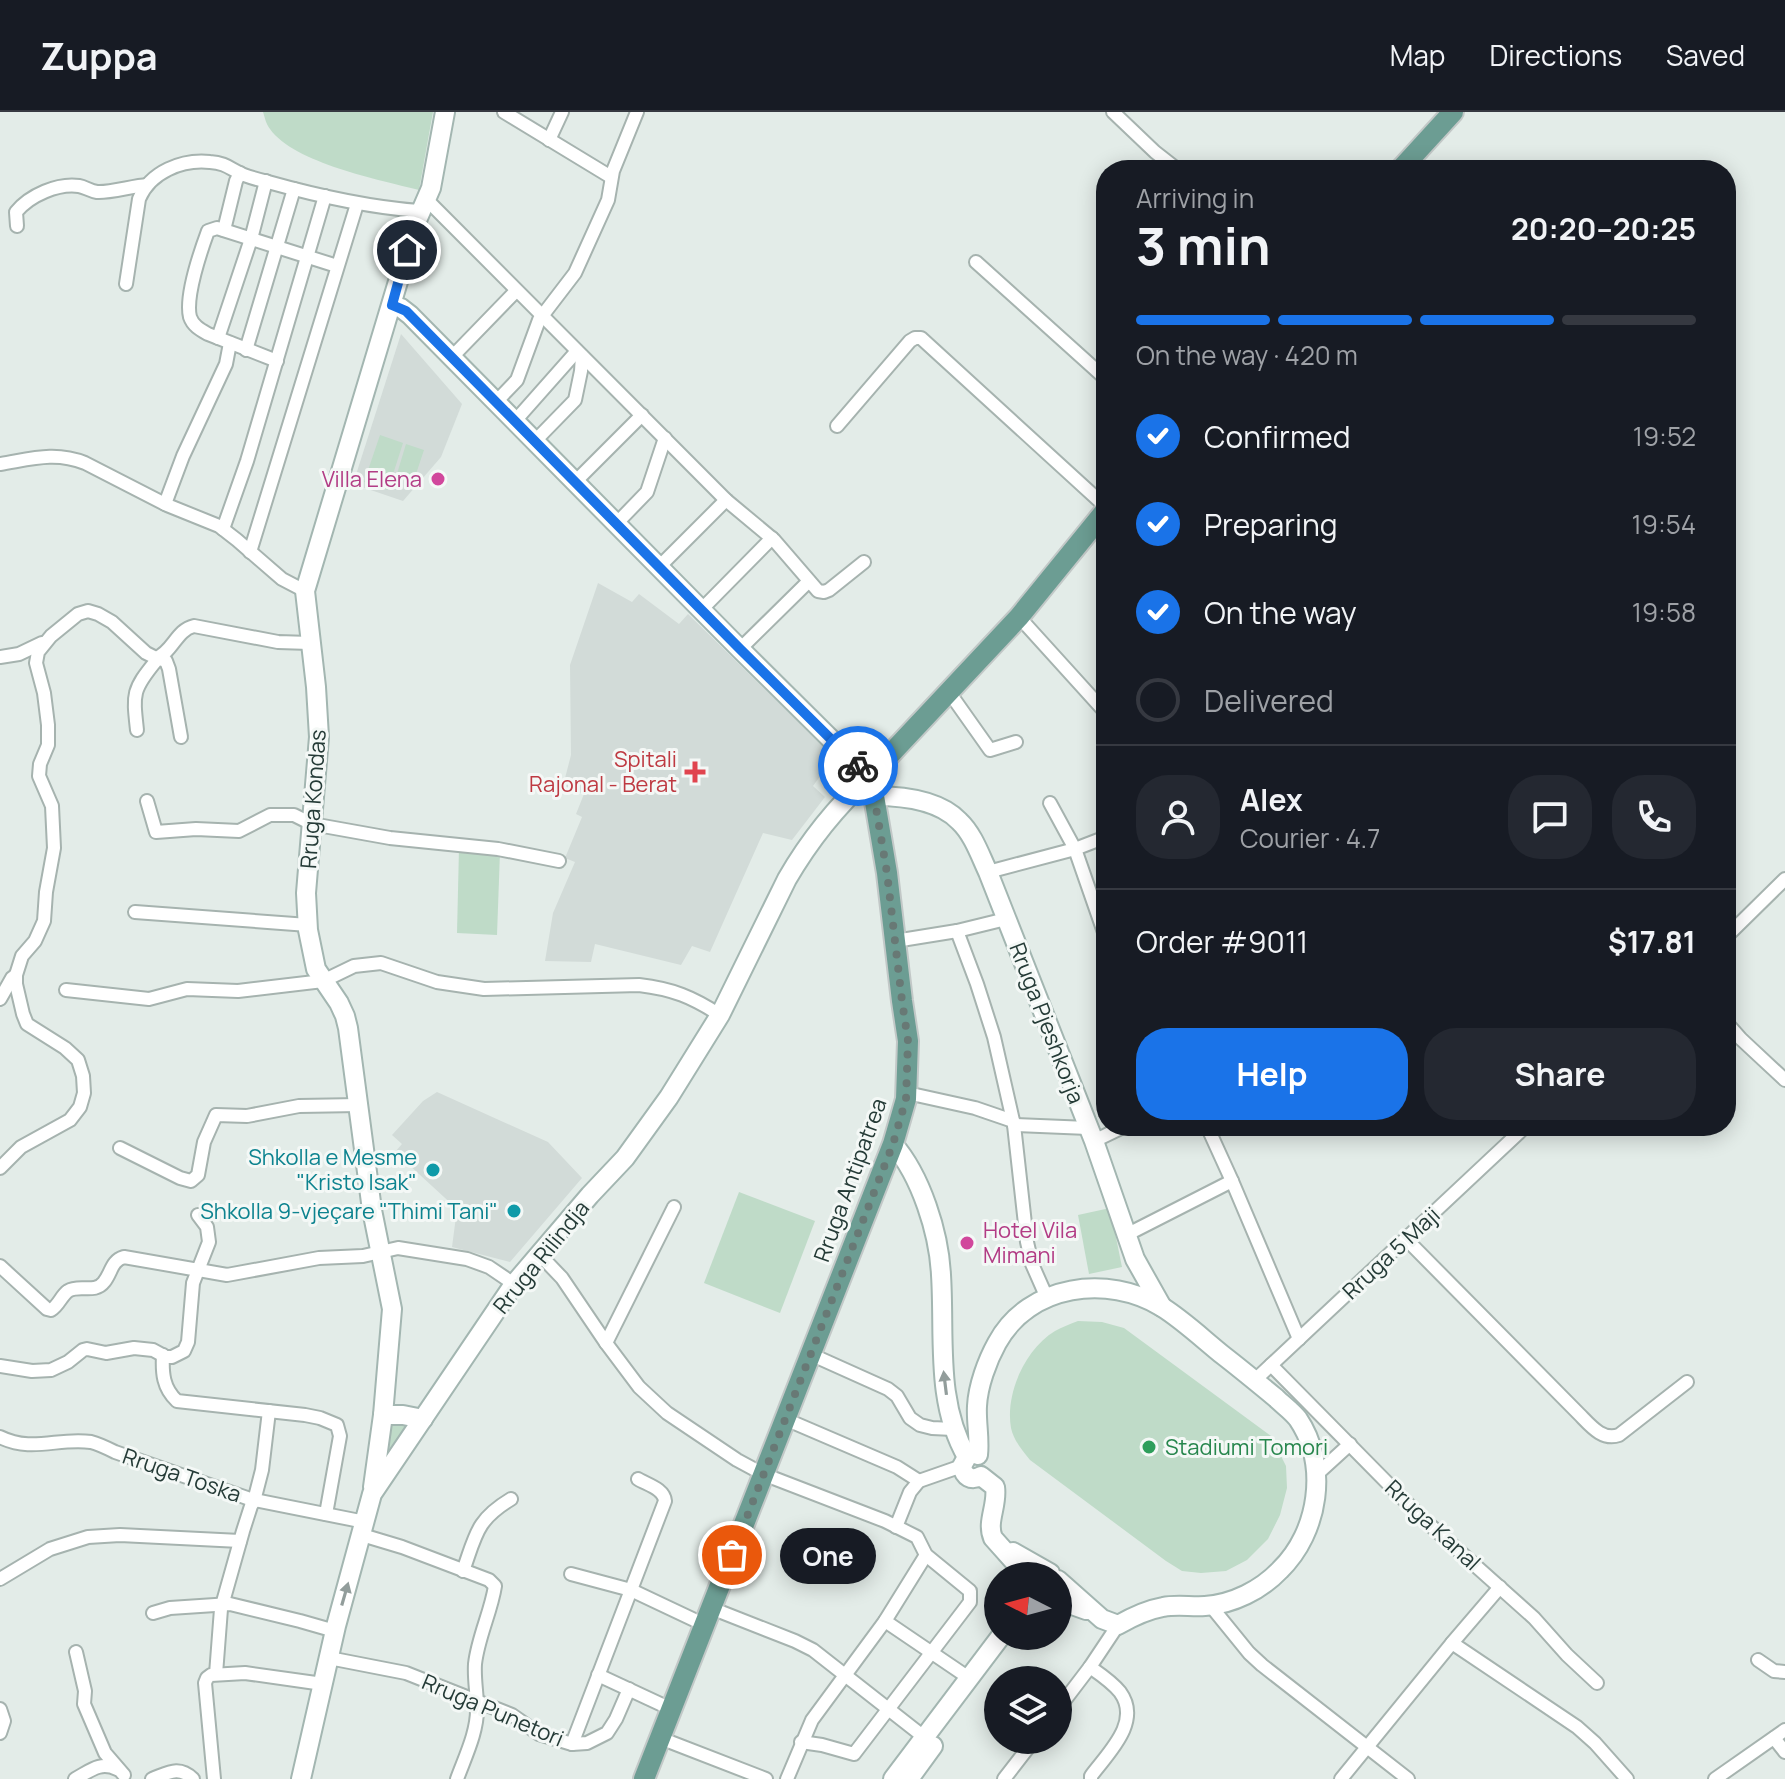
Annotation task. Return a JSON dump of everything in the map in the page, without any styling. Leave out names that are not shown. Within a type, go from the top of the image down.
[{"type":"main road","points":[[1409,160],[1453,112]]},
{"type":"main road","points":[[872,787],[949,692],[1019,617],[1096,521]]},
{"type":"main road","name":"Rruga Antipatrea","points":[[644,1779],[903,1112],[907,1093],[908,1041],[887,873],[872,787]]},
{"type":"street","name":"Rruga Kondas","points":[[372,1494],[383,1415],[392,1309],[372,1210],[345,1016],[313,960],[308,925],[306,893],[319,737],[305,591],[423,205],[431,188],[445,112]]},
{"type":"street","points":[[504,112],[611,177]]},
{"type":"street","points":[[549,140],[562,112]]},
{"type":"street","points":[[496,402],[517,380],[542,316],[575,273],[608,200],[611,177],[637,112]]},
{"type":"street","points":[[1113,112],[1165,160]]},
{"type":"street","points":[[126,284],[139,199],[147,185],[166,169],[178,165],[208,161],[226,164],[240,173],[266,181],[357,204],[423,205],[542,316],[726,500],[772,538],[818,591],[827,591],[864,562]]},
{"type":"street","points":[[224,230],[240,173]]},
{"type":"street","points":[[165,504],[183,456],[226,364],[224,341],[266,181]]},
{"type":"street","points":[[17,226],[16,212],[22,204],[46,192],[67,186],[85,187],[97,192],[147,185]]},
{"type":"street","points":[[246,350],[294,189]]},
{"type":"street","points":[[223,529],[247,461],[325,196]]},
{"type":"street","points":[[250,552],[357,204]]},
{"type":"street","points":[[277,361],[199,329],[190,317],[196,267],[208,231],[217,228],[337,266]]},
{"type":"street","points":[[976,262],[1096,370]]},
{"type":"street","points":[[452,357],[516,291]]},
{"type":"street","points":[[392,305],[406,311],[452,357],[872,787]]},
{"type":"street","points":[[837,426],[910,341],[921,338],[1096,499]]},
{"type":"street","points":[[515,421],[580,353]]},
{"type":"street","points":[[535,441],[575,400],[579,386],[580,353]]},
{"type":"street","points":[[575,482],[642,415]]},
{"type":"street","points":[[616,524],[647,492],[665,438]]},
{"type":"street","points":[[0,464],[52,456],[71,457],[165,504],[211,522],[282,579],[305,591]]},
{"type":"street","points":[[659,567],[726,500]]},
{"type":"street","points":[[701,610],[772,538]]},
{"type":"street","points":[[740,649],[809,581]]},
{"type":"street","points":[[0,657],[19,654],[45,641],[78,614],[88,611],[98,614],[112,622],[146,653],[166,661],[181,737]]},
{"type":"street","points":[[1019,617],[1096,702]]},
{"type":"street","points":[[137,730],[134,705],[136,687],[156,658],[166,653],[182,631],[194,626],[278,642],[310,643]]},
{"type":"street","points":[[0,1168],[21,1147],[70,1120],[80,1107],[84,1093],[82,1069],[73,1054],[30,1027],[24,1019],[16,984],[23,954],[42,928],[54,848],[52,806],[39,776],[48,745],[48,725],[36,658],[45,641]]},
{"type":"street","points":[[949,692],[990,750],[1016,742]]},
{"type":"street","name":"Rruga Pjeshkorja","points":[[872,787],[948,812],[961,822],[970,836],[988,872],[1091,1134],[1135,1259],[1162,1307]]},
{"type":"street","name":"Rruga Rilindja","points":[[301,1778],[335,1631],[372,1494],[514,1284],[625,1158],[677,1086],[720,1015],[800,858],[832,813],[872,787]]},
{"type":"street","points":[[147,801],[156,832],[196,829],[239,831],[261,818],[281,814],[294,815],[312,824],[390,838],[498,849],[559,861]]},
{"type":"street","points":[[1050,803],[1075,849],[1096,909]]},
{"type":"street","points":[[988,872],[1096,841]]},
{"type":"street","points":[[1736,927],[1785,879]]},
{"type":"street","points":[[135,912],[308,925]]},
{"type":"street","points":[[895,941],[1006,919]]},
{"type":"street","points":[[957,931],[994,1037],[1013,1123],[1027,1242],[1032,1264],[1047,1298]]},
{"type":"street","points":[[66,990],[149,999],[187,989],[238,991],[323,981],[354,966],[381,963],[437,982],[476,989],[658,987],[687,995],[720,1015]]},
{"type":"street","points":[[0,999],[16,975]]},
{"type":"street","points":[[1736,1033],[1785,1080]]},
{"type":"street","points":[[907,1093],[975,1108],[1013,1123],[1096,1133]]},
{"type":"street","points":[[120,1148],[191,1181],[198,1175],[204,1142],[216,1115],[247,1116],[299,1106],[359,1105]]},
{"type":"street","points":[[1212,1136],[1299,1339]]},
{"type":"street","name":"Rruga 5 Maji","points":[[1255,1380],[1515,1136]]},
{"type":"street","points":[[893,1144],[915,1177],[938,1247],[944,1378],[953,1429],[969,1459]]},
{"type":"street","points":[[1126,1235],[1232,1181]]},
{"type":"street","points":[[606,1343],[674,1207]]},
{"type":"street","points":[[0,1366],[32,1371],[51,1370],[87,1349],[106,1353],[134,1348],[153,1350],[172,1357],[180,1354],[186,1348],[192,1291],[206,1252],[209,1233],[198,1215]]},
{"type":"street","points":[[1406,1239],[1603,1435],[1609,1438],[1619,1435],[1687,1382]]},
{"type":"street","points":[[0,1266],[51,1310],[70,1290],[102,1285],[118,1259],[133,1258],[227,1275],[319,1258],[356,1257],[398,1248],[467,1259],[489,1267],[514,1284]]},
{"type":"street","points":[[539,1254],[562,1278],[639,1387],[677,1421],[763,1474],[917,1537],[926,1555],[970,1591],[971,1597],[967,1603],[854,1754],[801,1742]]},
{"type":"street","points":[[969,1459],[978,1395],[997,1343],[1029,1308],[1074,1289],[1106,1288],[1133,1294],[1162,1307],[1296,1416],[1310,1446],[1316,1475],[1312,1515],[1302,1541],[1281,1569],[1259,1587],[1234,1599],[1210,1605],[1160,1607],[1118,1625],[1072,1691]]},
{"type":"street","points":[[810,1354],[888,1389],[897,1396],[910,1418],[920,1425],[953,1429]]},
{"type":"street","points":[[163,1355],[162,1375],[171,1396],[177,1401],[320,1418],[337,1425],[340,1436],[326,1514]]},
{"type":"street","name":"Rruga Kanal","points":[[1271,1365],[1421,1517],[1534,1618],[1597,1683]]},
{"type":"street","points":[[216,1674],[222,1604],[262,1470],[269,1411]]},
{"type":"street","points":[[383,1415],[423,1419]]},
{"type":"street","points":[[785,1419],[897,1467],[919,1481]]},
{"type":"street","name":"Rruga Toska","points":[[0,1437],[26,1445],[78,1441],[97,1444],[254,1501],[326,1514],[489,1580],[495,1586],[475,1664],[476,1700]]},
{"type":"street","points":[[1316,1475],[1350,1444]]},
{"type":"street","points":[[896,1527],[910,1492],[919,1481],[969,1459],[985,1462],[981,1476],[995,1487],[990,1531],[996,1543],[1014,1562]]},
{"type":"street","points":[[572,1744],[665,1501],[662,1492],[638,1479]]},
{"type":"street","points":[[463,1571],[479,1527],[495,1508],[511,1499]]},
{"type":"street","points":[[0,1579],[50,1549],[88,1537],[120,1535],[240,1541]]},
{"type":"street","points":[[996,1543],[1026,1562]]},
{"type":"street","points":[[787,1779],[812,1720],[885,1621],[926,1555]]},
{"type":"street","points":[[571,1574],[795,1641],[822,1656],[924,1737]]},
{"type":"street","points":[[1341,1779],[1500,1587]]},
{"type":"street","points":[[1072,1594],[1102,1619],[1118,1625]]},
{"type":"street","points":[[153,1613],[170,1608],[222,1604],[335,1631]]},
{"type":"street","points":[[1072,1605],[1096,1613]]},
{"type":"street","points":[[1210,1605],[1256,1659],[1408,1779]]},
{"type":"street","points":[[885,1621],[969,1678]]},
{"type":"street","points":[[1452,1643],[1577,1727],[1627,1779]]},
{"type":"street","points":[[893,1779],[990,1650]]},
{"type":"street","points":[[909,1779],[1005,1650]]},
{"type":"street","points":[[76,1652],[85,1691],[84,1704],[105,1753],[127,1777]]},
{"type":"street","name":"Rruga Punetori","points":[[329,1658],[406,1673],[512,1715],[539,1734],[572,1744],[587,1743],[607,1733],[629,1689]]},
{"type":"street","points":[[1758,1660],[1774,1671],[1785,1672]]},
{"type":"street","points":[[1090,1667],[1118,1690],[1128,1715],[1125,1730],[1091,1779]]},
{"type":"street","points":[[214,1779],[207,1678],[216,1674],[245,1673],[323,1684]]},
{"type":"street","points":[[598,1675],[671,1709]]},
{"type":"street","points":[[457,1779],[473,1731],[476,1700]]},
{"type":"street","points":[[0,1709],[4,1721],[0,1733]]},
{"type":"street","points":[[1715,1779],[1780,1734],[1785,1752]]},
{"type":"street","points":[[660,1738],[766,1779]]},
{"type":"street","points":[[1004,1779],[1023,1754]]},
{"type":"street","points":[[75,1779],[105,1765],[127,1777]]},
{"type":"street","points":[[152,1779],[177,1770],[193,1779]]},
{"type":"street","points":[[301,1778],[311,1779]]},
{"type":"shaded area","points":[[401,334],[462,404],[441,457],[403,501],[353,484]]},
{"type":"shaded area","name":"Spitali Rajonal - Berat","points":[[598,583],[632,602],[639,594],[679,624],[688,614],[834,757],[813,786],[825,797],[792,840],[763,833],[710,952],[692,946],[681,965],[595,944],[591,962],[545,961],[553,913],[575,862],[565,858],[582,817],[576,814],[584,794],[563,786],[571,755],[570,665]]},
{"type":"shaded area","points":[[437,1092],[548,1142],[582,1178],[510,1262],[452,1247],[457,1209],[395,1152],[402,1144],[392,1135],[423,1101]]},
{"type":"green space","points":[[263,112],[433,112],[419,190],[317,161],[282,141],[270,129]]},
{"type":"green space","points":[[380,435],[403,443],[388,490],[364,482]]},
{"type":"green space","points":[[406,444],[424,450],[413,483],[396,477]]},
{"type":"green space","points":[[459,848],[500,852],[497,935],[457,933]]},
{"type":"green space","points":[[739,1192],[815,1221],[780,1313],[704,1283]]},
{"type":"green space","points":[[1110,1208],[1122,1267],[1089,1274],[1078,1215]]},
{"type":"green space","name":"Stadiumi Tomori","points":[[1078,1321],[1102,1322],[1124,1328],[1271,1436],[1286,1466],[1287,1488],[1280,1515],[1268,1539],[1247,1560],[1226,1571],[1182,1571],[1030,1460],[1021,1449],[1011,1428],[1014,1387],[1026,1361],[1044,1339]]},
{"type":"green space","points":[[398,1420],[405,1422],[406,1432],[388,1457],[390,1427]]},
{"type":"way so far","points":[[732,1555],[893,1144],[906,1099],[908,1041],[887,873],[869,777],[858,766]]},
{"type":"place","name":"Villa Elena","points":[[438,479]]},
{"type":"place","name":"Spitali Rajonal - Berat","points":[[695,772]]},
{"type":"place","name":"Shkolla e Mesme \"Kristo Isak\"","points":[[433,1170]]},
{"type":"place","name":"Shkolla 9-vjeçare \"Thimi Tani\"","points":[[514,1211]]},
{"type":"place","name":"Hotel Vila Mimani","points":[[967,1243]]},
{"type":"place","name":"Stadiumi Tomori","points":[[1149,1447]]},
{"type":"place","name":"One","points":[[732,1555]]},
{"type":"route","points":[[407,250],[392,305],[406,311],[858,766]]}]
